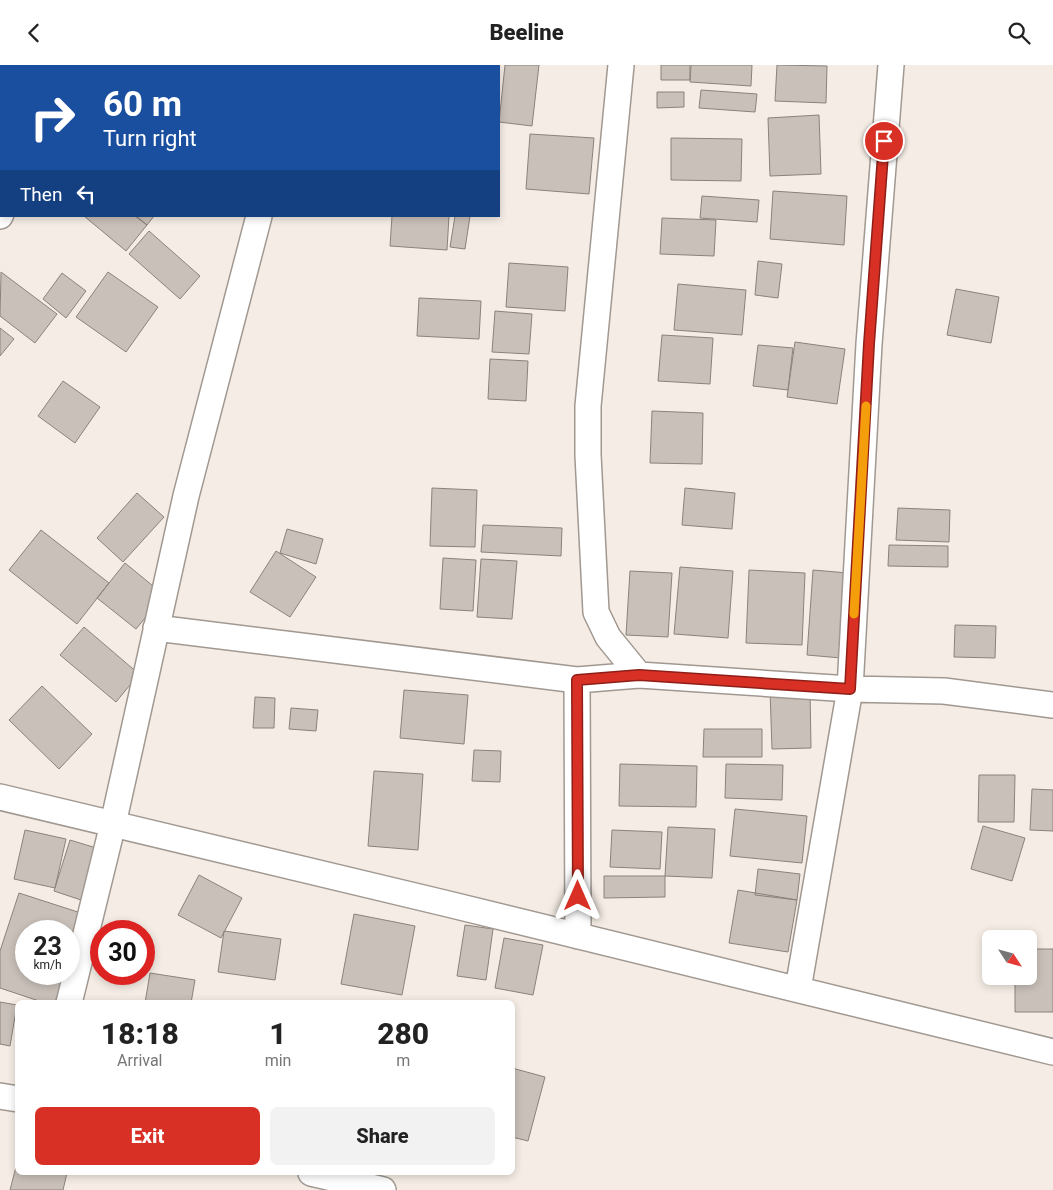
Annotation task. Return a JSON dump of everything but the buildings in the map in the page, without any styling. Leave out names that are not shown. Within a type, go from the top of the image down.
[{"type":"street","points":[[621,65],[588,406],[588,455],[596,612],[608,637],[639,675]]},
{"type":"street","points":[[798,989],[850,689],[869,344],[891,65]]},
{"type":"street","points":[[70,1000],[113,825],[186,496],[259,217]]},
{"type":"street","points":[[156,628],[577,680],[639,675],[850,689],[944,691],[1053,705]]},
{"type":"street","points":[[577,680],[578,935]]},
{"type":"street","points":[[0,797],[578,935],[1053,1052]]},
{"type":"street","points":[[0,1096],[15,1098]]},
{"type":"street","points":[[319,1175],[383,1190]]},
{"type":"slow traffic","points":[[854,614],[866,406]]},
{"type":"route","points":[[578,896],[577,680],[639,675],[850,689],[869,344],[884,141]]}]
